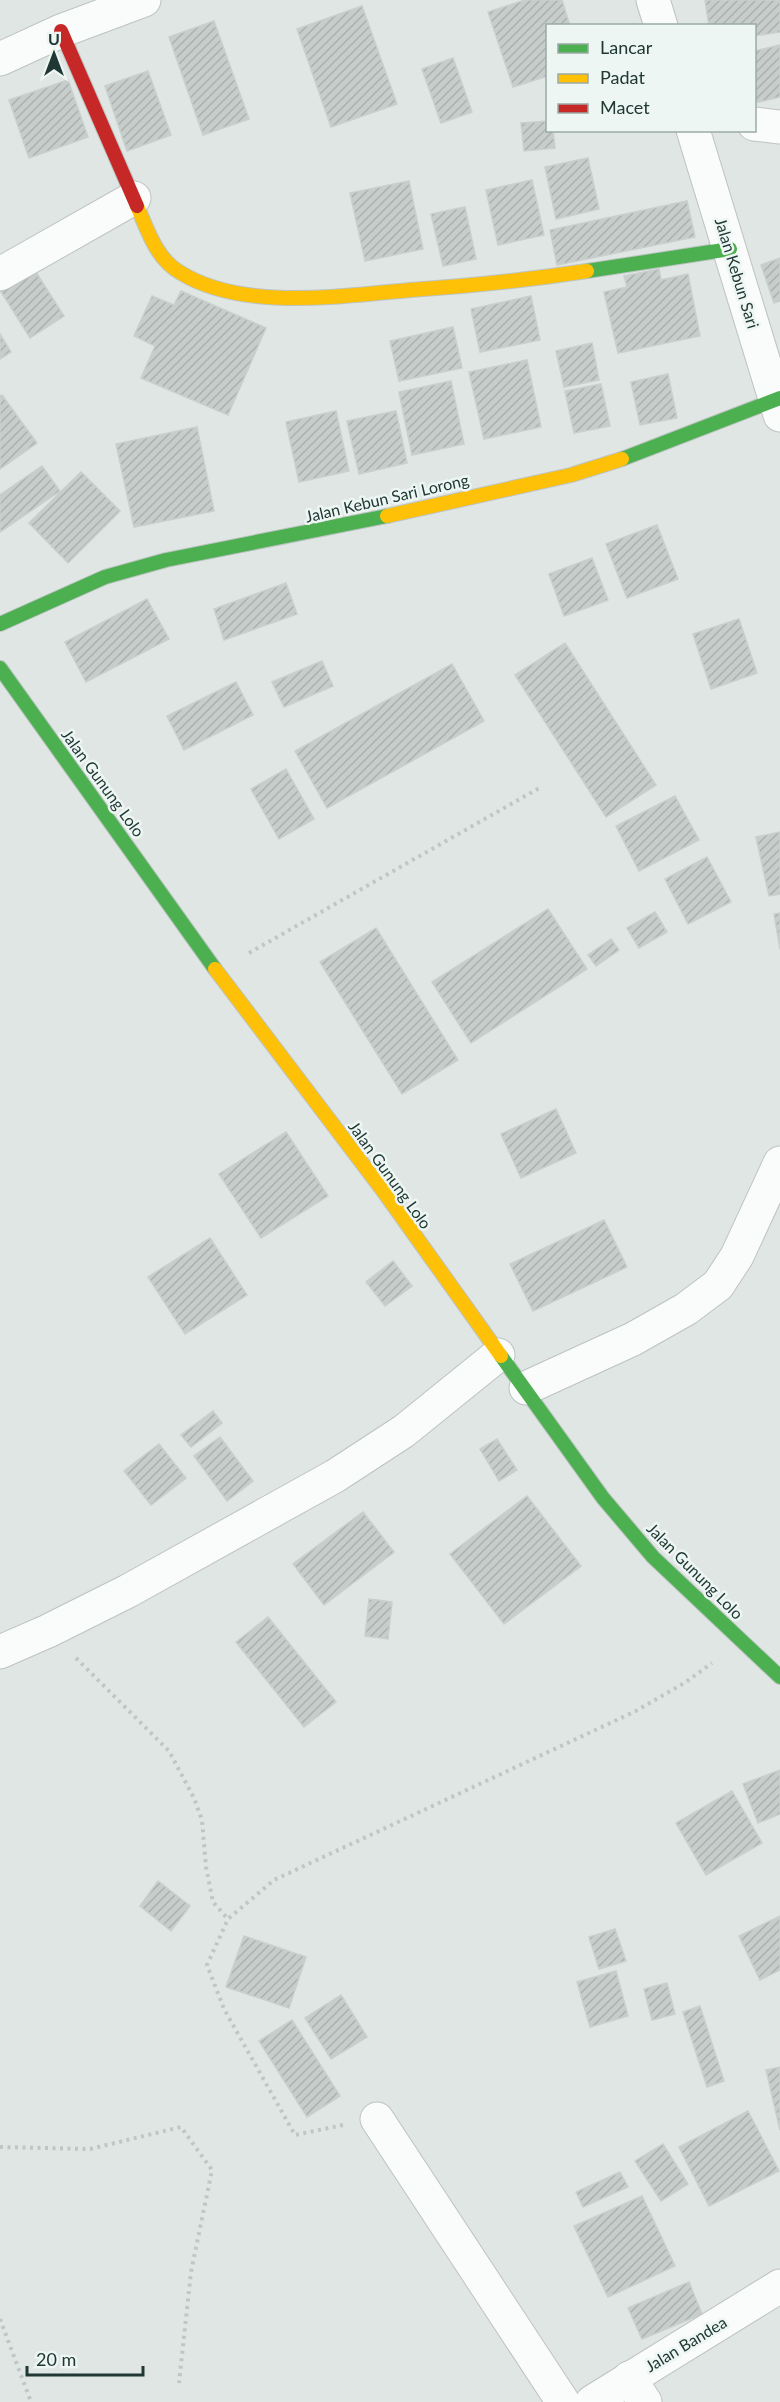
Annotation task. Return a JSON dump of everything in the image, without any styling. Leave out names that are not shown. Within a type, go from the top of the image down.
[{"type":"street","points":[[0,59],[61,31],[144,0]]},
{"type":"street","points":[[653,0],[660,24]]},
{"type":"street","points":[[61,31],[158,253],[180,273],[215,288],[253,296],[340,296],[507,283],[730,249]]},
{"type":"street","points":[[756,124],[780,127]]},
{"type":"street","name":"Jalan Kebun Sari","points":[[694,132],[778,404]]},
{"type":"street","points":[[0,274],[134,198]]},
{"type":"street","name":"Jalan Kebun Sari Lorong","points":[[0,624],[105,577],[166,560],[286,538],[571,475],[653,449],[778,404]]},
{"type":"street","name":"Jalan Gunung Lolo","points":[[0,668],[217,971],[384,1192],[498,1355],[526,1388],[603,1498],[646,1548],[780,1677]]},
{"type":"street","points":[[526,1388],[633,1340],[686,1309],[718,1285],[737,1256],[780,1163]]},
{"type":"street","points":[[0,1652],[48,1631],[335,1476],[404,1431],[498,1355]]},
{"type":"street","points":[[377,2119],[563,2402]]},
{"type":"street","name":"Jalan Bandea","points":[[592,2402],[637,2390],[780,2286]]},
{"type":"path","points":[[217,971],[541,787]]},
{"type":"path","points":[[48,1631],[139,1718],[169,1751],[194,1798],[202,1820],[206,1867],[213,1902],[228,1919]]},
{"type":"path","points":[[377,2119],[295,2135],[224,2009],[207,1965],[228,1919],[274,1880],[636,1711],[686,1682],[741,1641]]},
{"type":"path","points":[[0,2147],[90,2149],[181,2127],[212,2170],[191,2272],[179,2383]]},
{"type":"path","points":[[0,2319],[31,2402]]},
{"type":"building","points":[[525,0],[562,0],[569,24],[546,24],[546,77],[513,87],[488,12]]},
{"type":"building","points":[[705,0],[780,0],[780,32],[756,36],[756,24],[709,24]]},
{"type":"building","points":[[362,6],[397,104],[331,127],[297,29]]},
{"type":"building","points":[[214,21],[249,119],[203,135],[169,37]]},
{"type":"building","points":[[780,45],[780,97],[756,103],[756,51]]},
{"type":"building","points":[[453,58],[472,112],[441,123],[422,69]]},
{"type":"building","points":[[148,71],[171,135],[127,151],[105,86]]},
{"type":"building","points":[[68,80],[88,137],[29,158],[9,100]]},
{"type":"building","points":[[546,121],[546,132],[553,132],[555,148],[524,151],[521,123]]},
{"type":"building","points":[[588,158],[599,209],[556,219],[545,167]]},
{"type":"building","points":[[532,180],[544,235],[498,245],[486,190]]},
{"type":"building","points":[[409,181],[423,249],[365,261],[350,193]]},
{"type":"building","points":[[687,201],[695,237],[557,265],[550,230]]},
{"type":"building","points":[[465,207],[476,259],[443,266],[431,214]]},
{"type":"building","points":[[780,258],[780,301],[774,303],[761,265]]},
{"type":"building","points":[[32,266],[64,316],[30,338],[0,290]]},
{"type":"building","points":[[659,269],[661,280],[688,274],[700,336],[618,353],[604,292],[627,287],[624,276]]},
{"type":"building","points":[[181,291],[266,328],[228,415],[141,378],[155,346],[134,336],[152,296],[174,305]]},
{"type":"building","points":[[531,296],[540,340],[480,352],[471,309]]},
{"type":"building","points":[[453,327],[462,368],[399,381],[390,341]]},
{"type":"building","points":[[0,334],[11,352],[0,359]]},
{"type":"building","points":[[592,343],[599,380],[564,387],[556,351]]},
{"type":"building","points":[[527,360],[541,427],[484,439],[469,372]]},
{"type":"building","points":[[668,374],[677,418],[640,425],[631,382]]},
{"type":"building","points":[[451,381],[464,444],[412,455],[399,392]]},
{"type":"building","points":[[601,384],[610,426],[574,433],[565,391]]},
{"type":"building","points":[[2,395],[37,443],[0,469],[0,396]]},
{"type":"building","points":[[336,411],[349,471],[299,482],[286,422]]},
{"type":"building","points":[[396,411],[407,463],[359,474],[347,421]]},
{"type":"building","points":[[197,427],[214,511],[134,527],[116,444]]},
{"type":"building","points":[[42,466],[60,491],[0,532],[0,495]]},
{"type":"building","points":[[81,472],[120,511],[68,563],[29,523]]},
{"type":"building","points":[[657,525],[678,579],[627,598],[606,544]]},
{"type":"building","points":[[592,558],[608,600],[564,616],[549,574]]},
{"type":"building","points":[[286,583],[297,614],[224,640],[214,609]]},
{"type":"building","points":[[147,599],[169,639],[86,682],[65,642]]},
{"type":"building","points":[[739,619],[757,673],[711,689],[693,634]]},
{"type":"building","points":[[565,643],[656,785],[606,817],[515,675]]},
{"type":"building","points":[[322,661],[333,686],[284,707],[272,682]]},
{"type":"building","points":[[452,664],[484,721],[327,808],[295,751]]},
{"type":"building","points":[[236,682],[253,715],[184,750],[167,716]]},
{"type":"building","points":[[286,769],[314,819],[279,839],[251,789]]},
{"type":"building","points":[[675,796],[699,840],[639,871],[616,826]]},
{"type":"building","points":[[780,832],[780,894],[769,896],[756,837]]},
{"type":"building","points":[[707,857],[731,902],[688,924],[665,879]]},
{"type":"building","points":[[548,909],[587,969],[471,1043],[432,982]]},
{"type":"building","points":[[655,912],[667,932],[639,948],[627,928]]},
{"type":"building","points":[[780,913],[780,949],[774,914]]},
{"type":"building","points":[[376,928],[458,1060],[402,1094],[320,962]]},
{"type":"building","points":[[611,939],[619,950],[596,966],[588,955]]},
{"type":"building","points":[[556,1109],[576,1153],[521,1178],[501,1134]]},
{"type":"building","points":[[286,1132],[328,1196],[261,1238],[219,1174]]},
{"type":"building","points":[[604,1220],[627,1267],[533,1311],[510,1264]]},
{"type":"building","points":[[210,1238],[247,1295],[185,1334],[148,1277]]},
{"type":"building","points":[[393,1261],[412,1286],[385,1306],[366,1282]]},
{"type":"building","points":[[213,1411],[222,1423],[191,1447],[181,1435]]},
{"type":"building","points":[[220,1437],[253,1481],[227,1501],[194,1456]]},
{"type":"building","points":[[497,1439],[517,1470],[499,1481],[480,1449]]},
{"type":"building","points":[[159,1444],[186,1478],[151,1505],[124,1471]]},
{"type":"building","points":[[527,1496],[581,1566],[504,1624],[450,1554]]},
{"type":"building","points":[[363,1512],[394,1552],[324,1605],[293,1564]]},
{"type":"building","points":[[369,1599],[392,1602],[388,1639],[365,1636]]},
{"type":"building","points":[[268,1617],[336,1702],[304,1727],[236,1642]]},
{"type":"building","points":[[780,1770],[780,1814],[758,1823],[743,1784]]},
{"type":"building","points":[[732,1791],[762,1843],[706,1875],[676,1823]]},
{"type":"building","points":[[158,1881],[190,1906],[171,1931],[140,1906]]},
{"type":"building","points":[[780,1916],[780,1970],[760,1980],[739,1936]]},
{"type":"building","points":[[615,1929],[626,1961],[599,1969],[589,1937]]},
{"type":"building","points":[[244,1936],[306,1957],[289,2008],[226,1987]]},
{"type":"building","points":[[616,1971],[628,2016],[590,2027],[577,1982]]},
{"type":"building","points":[[667,1983],[675,2014],[652,2020],[644,1989]]},
{"type":"building","points":[[341,1995],[367,2037],[331,2059],[305,2018]]},
{"type":"building","points":[[700,2006],[724,2081],[707,2087],[683,2012]]},
{"type":"building","points":[[292,2020],[340,2096],[307,2117],[259,2041]]},
{"type":"building","points":[[780,2067],[780,2130],[766,2070]]},
{"type":"building","points":[[748,2111],[779,2171],[709,2206],[679,2147]]},
{"type":"building","points":[[663,2144],[688,2184],[661,2201],[635,2161]]},
{"type":"building","points":[[620,2172],[628,2187],[583,2207],[576,2192]]},
{"type":"building","points":[[642,2196],[675,2266],[608,2297],[574,2226]]},
{"type":"building","points":[[689,2282],[702,2314],[642,2339],[628,2308]]},
{"type":"traffic: fast","points":[[587,271],[730,249]]},
{"type":"traffic: fast","points":[[622,459],[780,398]]},
{"type":"traffic: fast","points":[[0,624],[105,577],[166,560],[387,516]]},
{"type":"traffic: fast","points":[[0,668],[215,969]]},
{"type":"traffic: fast","points":[[501,1356],[603,1498],[653,1557],[780,1677]]},
{"type":"traffic: slow","points":[[137,206],[154,244],[172,267],[206,285],[233,293],[263,297],[324,297],[477,285],[587,271]]},
{"type":"traffic: slow","points":[[387,516],[571,475],[622,459]]},
{"type":"traffic: slow","points":[[215,969],[384,1192],[501,1356]]},
{"type":"traffic: jam","points":[[61,31],[137,206]]}]
